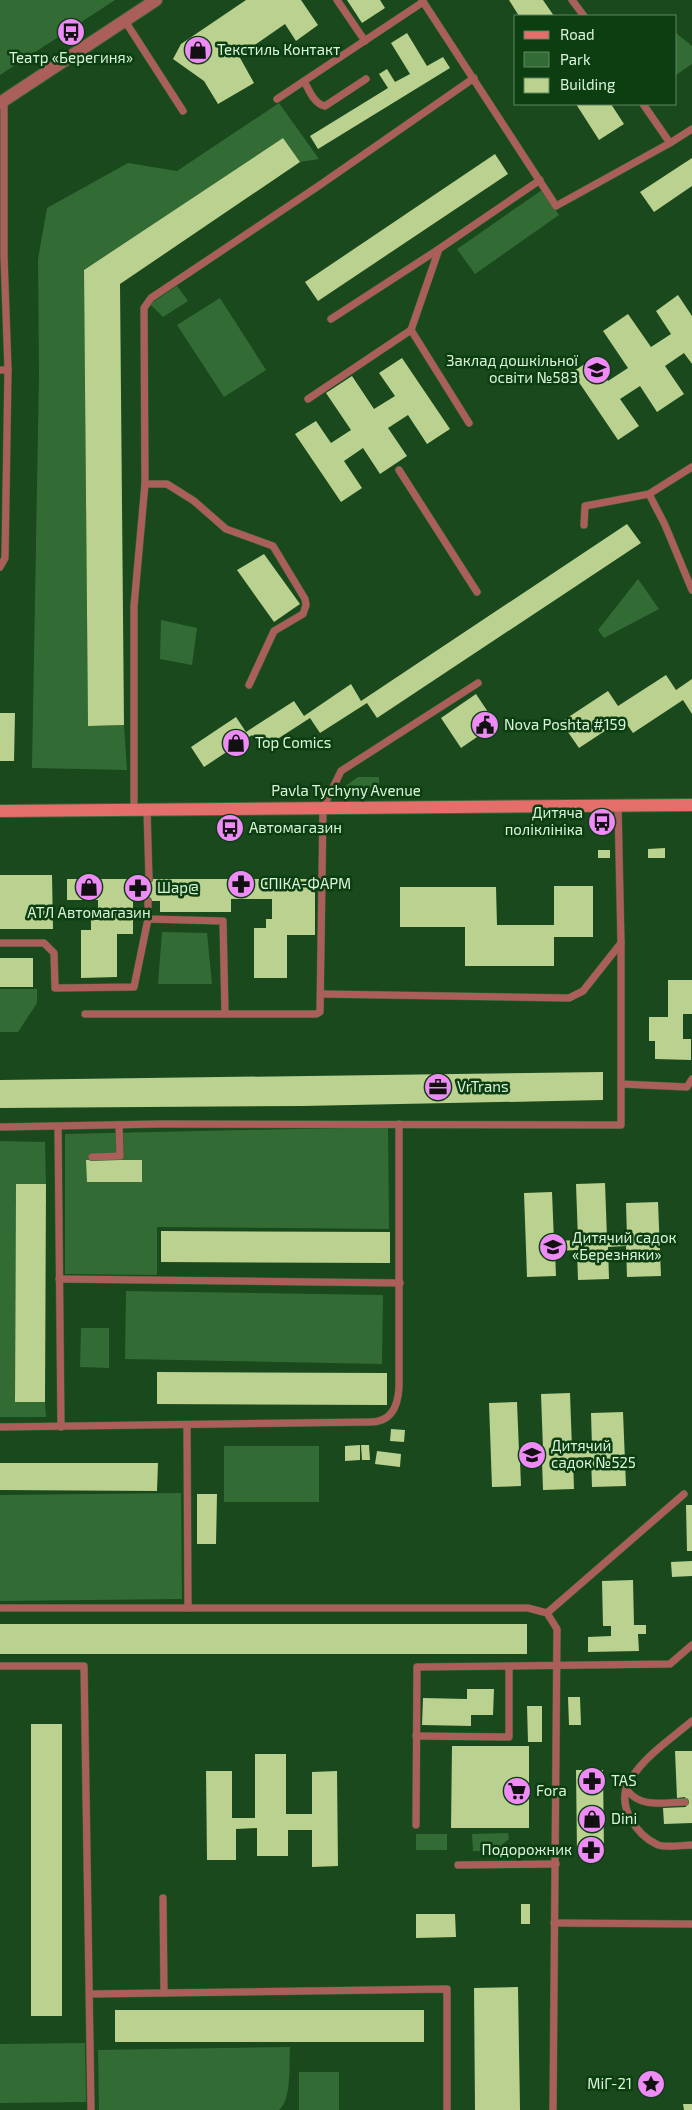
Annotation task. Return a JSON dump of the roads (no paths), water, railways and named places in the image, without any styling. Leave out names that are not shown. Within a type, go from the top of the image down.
[{"type":"street","points":[[2,102],[156,0]]},
{"type":"street","name":"Pavla Tychyny Avenue","points":[[0,811],[692,805]]},
{"type":"lane","points":[[337,0],[364,40]]},
{"type":"lane","points":[[572,0],[583,15]]},
{"type":"lane","points":[[277,99],[422,1],[556,206],[670,143],[692,128]]},
{"type":"lane","points":[[125,21],[183,111]]},
{"type":"lane","points":[[149,879],[140,810],[134,606],[145,484],[144,313],[147,302],[474,78]]},
{"type":"lane","points":[[304,81],[316,101],[320,105],[325,106],[366,79]]},
{"type":"lane","points":[[0,567],[4,558],[2,102]]},
{"type":"lane","points":[[644,105],[670,143]]},
{"type":"lane","points":[[331,319],[439,249],[540,180]]},
{"type":"lane","points":[[308,399],[411,330],[439,249]]},
{"type":"lane","points":[[411,330],[470,422]]},
{"type":"lane","points":[[584,525],[585,506],[649,494],[692,467]]},
{"type":"lane","points":[[399,470],[477,592]]},
{"type":"lane","points":[[145,484],[167,484],[194,501],[226,529],[273,546],[305,598],[306,605],[303,614],[274,631],[249,685]]},
{"type":"lane","points":[[649,494],[665,525],[692,590]]},
{"type":"lane","points":[[85,1014],[316,1014],[320,1010],[321,994],[322,808],[341,771],[478,683]]},
{"type":"lane","points":[[0,1127],[399,1124],[621,1125],[621,942],[618,806]]},
{"type":"lane","points":[[0,943],[44,943],[54,953],[55,988],[134,987],[148,919],[148,901]]},
{"type":"lane","points":[[148,919],[224,921],[225,1014]]},
{"type":"lane","points":[[321,994],[569,998],[583,991],[621,942]]},
{"type":"lane","points":[[621,1084],[690,1087],[692,1079]]},
{"type":"lane","points":[[0,1427],[378,1422],[387,1418],[396,1402],[399,1387],[399,1124]]},
{"type":"lane","points":[[92,1157],[120,1156],[119,1125]]},
{"type":"lane","points":[[58,1127],[61,1426]]},
{"type":"lane","points":[[59,1279],[400,1283]]},
{"type":"lane","points":[[188,1425],[188,1608]]},
{"type":"lane","points":[[547,1613],[684,1494]]},
{"type":"lane","points":[[0,1608],[528,1608],[547,1613],[557,1629],[553,2110]]},
{"type":"lane","points":[[416,1825],[416,1666],[670,1664],[692,1645]]},
{"type":"lane","points":[[0,1666],[84,1666],[91,2110]]},
{"type":"lane","points":[[416,1736],[509,1737],[508,1666]]},
{"type":"lane","points":[[692,1721],[640,1766],[628,1784],[626,1805],[632,1823],[645,1837],[659,1846],[692,1845]]},
{"type":"lane","points":[[627,1790],[632,1797],[643,1803],[686,1802]]},
{"type":"lane","points":[[458,1865],[556,1864]]},
{"type":"lane","points":[[163,1898],[164,1993]]},
{"type":"lane","points":[[554,1923],[692,1924]]},
{"type":"lane","points":[[90,1994],[448,1989],[447,2110]]},
{"type":"place","name":"Театр «Берегиня»","points":[[71,32]]},
{"type":"place","name":"Текстиль Контакт","points":[[198,50]]},
{"type":"place","name":"Заклад дошкільної освіти №583","points":[[597,370]]},
{"type":"place","name":"Nova Poshta #159","points":[[485,725]]},
{"type":"place","name":"Top Comics","points":[[236,743]]},
{"type":"place","name":"Дитяча поліклініка","points":[[602,822]]},
{"type":"place","name":"Автомагазин","points":[[230,828]]},
{"type":"place","name":"СПІКА-ФАРМ","points":[[241,884]]},
{"type":"place","name":"АТЛ Автомагазин","points":[[89,887]]},
{"type":"place","name":"Шар@","points":[[138,888]]},
{"type":"place","name":"VrTrans","points":[[438,1087]]},
{"type":"place","name":"Дитячий садок «Березняки»","points":[[553,1247]]},
{"type":"place","name":"Дитячий садок №525","points":[[532,1455]]},
{"type":"place","name":"TAS","points":[[592,1781]]},
{"type":"place","name":"Fora","points":[[517,1791]]},
{"type":"place","name":"Dini","points":[[592,1819]]},
{"type":"place","name":"Подорожник","points":[[591,1850]]},
{"type":"place","name":"МіГ-21","points":[[651,2084]]}]
